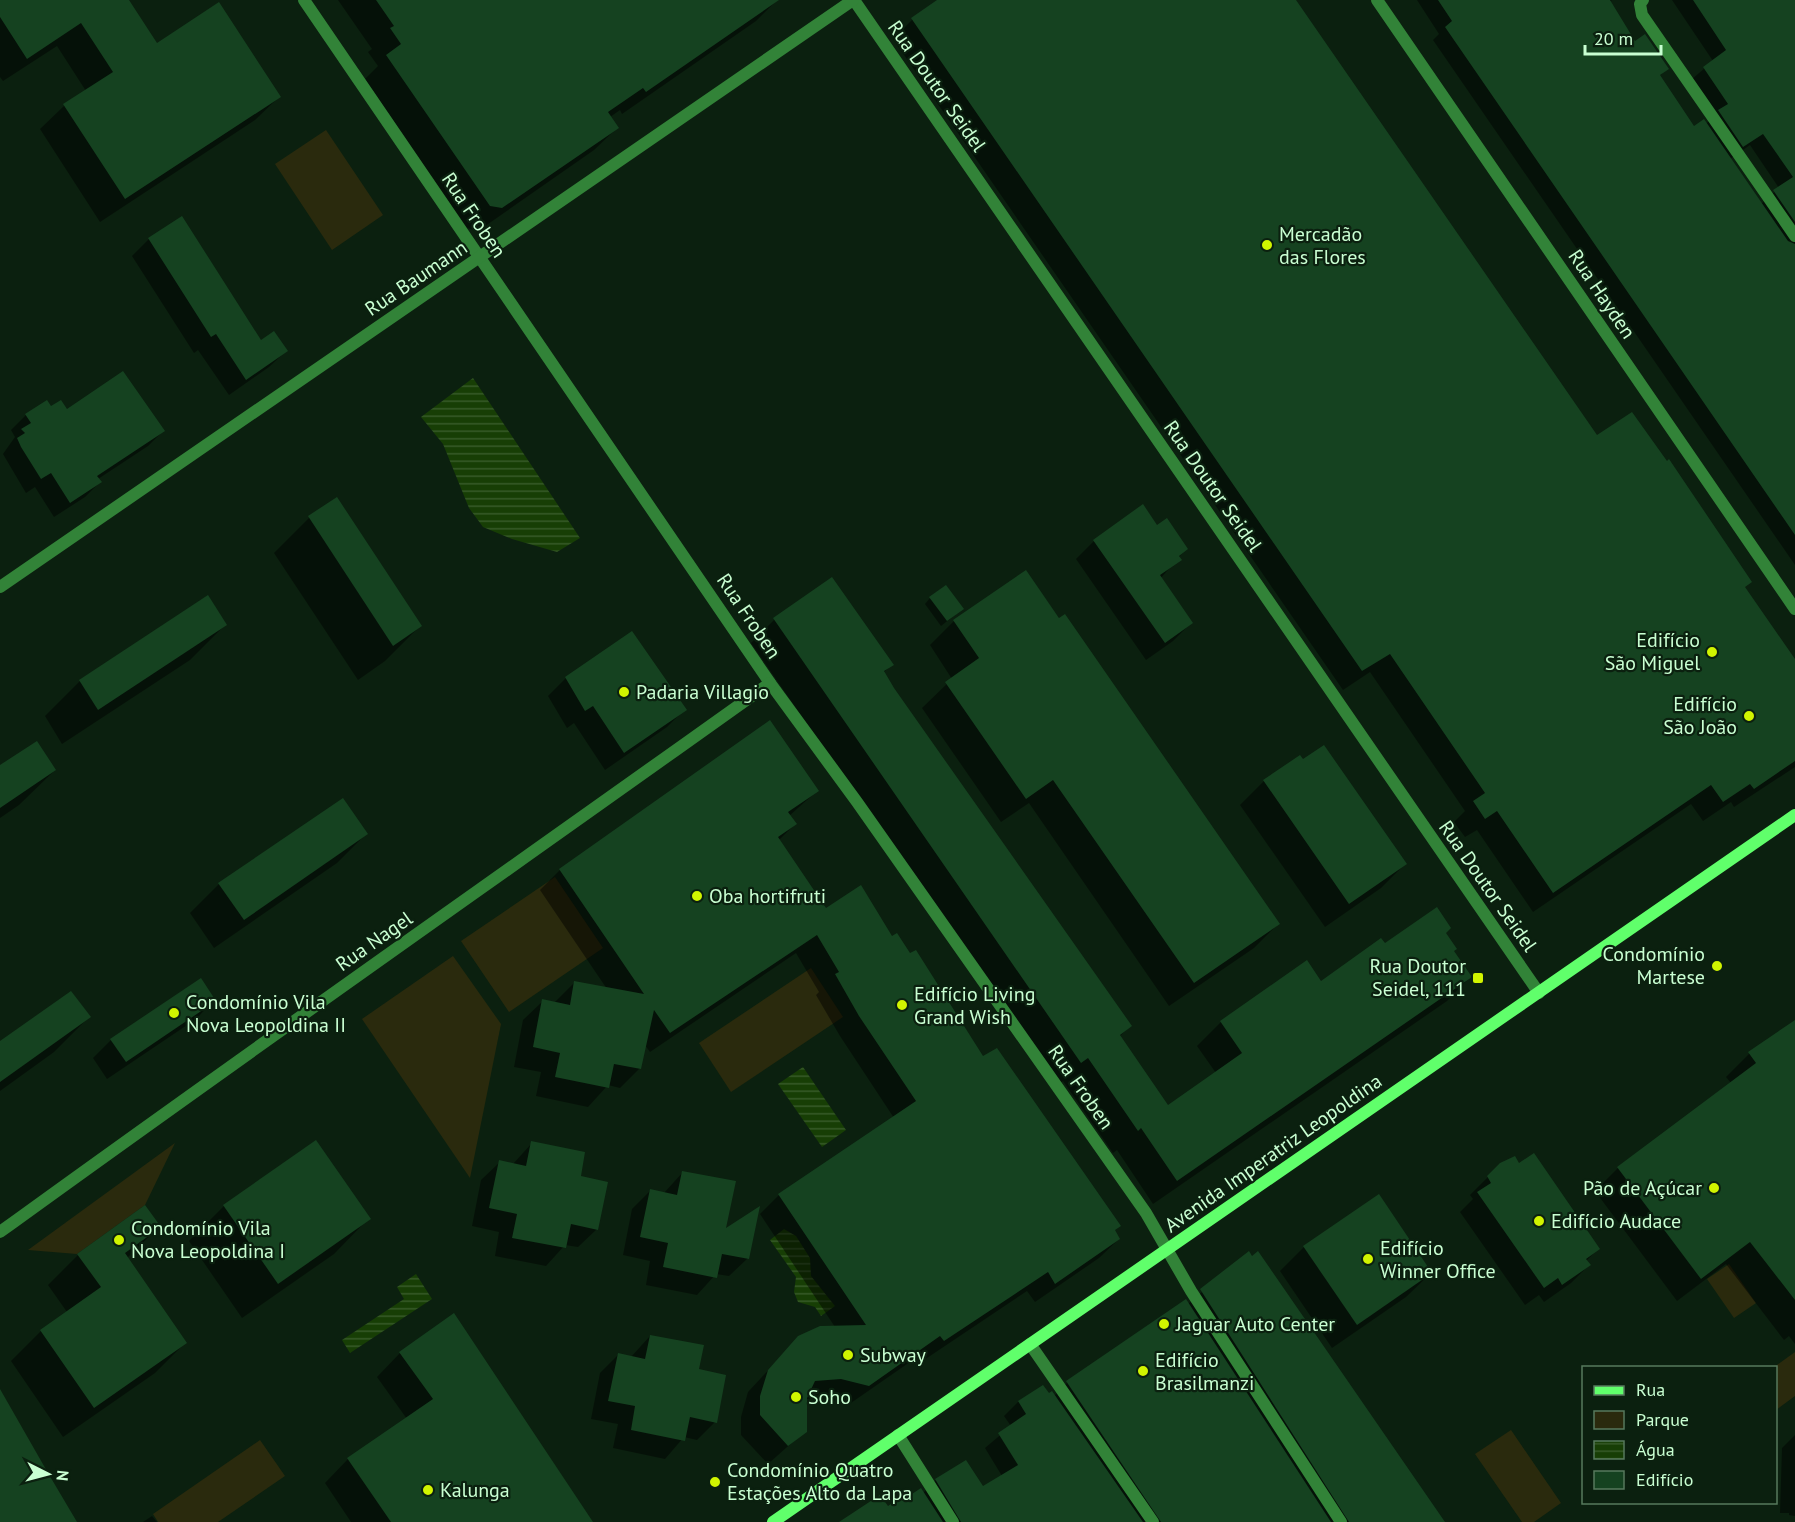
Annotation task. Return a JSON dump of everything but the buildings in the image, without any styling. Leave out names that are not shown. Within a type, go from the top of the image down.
[{"type":"main road","name":"Avenida Imperatriz Leopoldina","points":[[773,1522],[1795,815]]},
{"type":"street","name":"Rua Froben","points":[[304,0],[770,683],[858,802],[1146,1214],[1166,1251],[1341,1522]]},
{"type":"street","name":"Rua Baumann","points":[[0,587],[854,0]]},
{"type":"street","name":"Rua Doutor Seidel","points":[[854,0],[1539,993]]},
{"type":"street","name":"Rua Hayden","points":[[1377,0],[1795,609]]},
{"type":"street","points":[[1643,0],[1640,4],[1642,15],[1795,236]]},
{"type":"street","name":"Rua Nagel","points":[[0,1232],[287,1024],[397,949],[770,683]]},
{"type":"street","points":[[1030,1344],[1153,1522]]},
{"type":"street","points":[[898,1435],[953,1522]]},
{"type":"green space","points":[[326,130],[383,215],[332,250],[275,164]]},
{"type":"green space","points":[[555,877],[603,948],[509,1012],[461,941]]},
{"type":"green space","points":[[453,956],[501,1024],[470,1178],[362,1019]]},
{"type":"green space","points":[[811,968],[843,1017],[731,1092],[699,1043]]},
{"type":"green space","points":[[175,1143],[145,1205],[77,1254],[28,1250]]},
{"type":"green space","points":[[1729,1264],[1756,1303],[1734,1318],[1707,1279]]},
{"type":"green space","points":[[1795,1352],[1795,1396],[1777,1409],[1777,1366]]},
{"type":"green space","points":[[1511,1430],[1561,1503],[1534,1522],[1522,1522],[1475,1454]]},
{"type":"green space","points":[[260,1440],[285,1476],[218,1522],[158,1522],[153,1514]]},
{"type":"water","points":[[473,378],[580,538],[557,552],[512,539],[483,527],[469,508],[443,444],[421,417]]},
{"type":"water","points":[[803,1067],[846,1130],[822,1147],[778,1084]]},
{"type":"water","points":[[784,1229],[796,1236],[810,1258],[811,1276],[835,1306],[821,1316],[815,1307],[798,1302],[794,1292],[796,1277],[770,1240]]},
{"type":"water","points":[[416,1274],[432,1299],[350,1353],[342,1340],[404,1299],[397,1287]]},
{"type":"place","name":"Mercadão das Flores","points":[[1267,245]]},
{"type":"place","name":"Edifício São Miguel","points":[[1712,652]]},
{"type":"place","name":"Padaria Villagio","points":[[624,692]]},
{"type":"place","name":"Edifício São João","points":[[1749,716]]},
{"type":"place","name":"Oba hortifruti","points":[[697,896]]},
{"type":"place","name":"Condomínio Martese","points":[[1717,966]]},
{"type":"place","name":"Rua Doutor Seidel, 111","points":[[1478,978]]},
{"type":"place","name":"Edifício Living Grand Wish","points":[[902,1005]]},
{"type":"place","name":"Condomínio Vila Nova Leopoldina II","points":[[174,1013]]},
{"type":"place","name":"Pão de Açúcar","points":[[1714,1188]]},
{"type":"place","name":"Edifício Audace","points":[[1539,1221]]},
{"type":"place","name":"Condomínio Vila Nova Leopoldina I","points":[[119,1240]]},
{"type":"place","name":"Edifício Winner Office","points":[[1368,1259]]},
{"type":"place","name":"Jaguar Auto Center","points":[[1164,1324]]},
{"type":"place","name":"Subway","points":[[848,1355]]},
{"type":"place","name":"Edifício Brasilmanzi","points":[[1143,1371]]},
{"type":"place","name":"Soho","points":[[796,1397]]},
{"type":"place","name":"Condomínio Quatro Estações Alto da Lapa","points":[[715,1482]]},
{"type":"place","name":"Kalunga","points":[[428,1490]]}]
